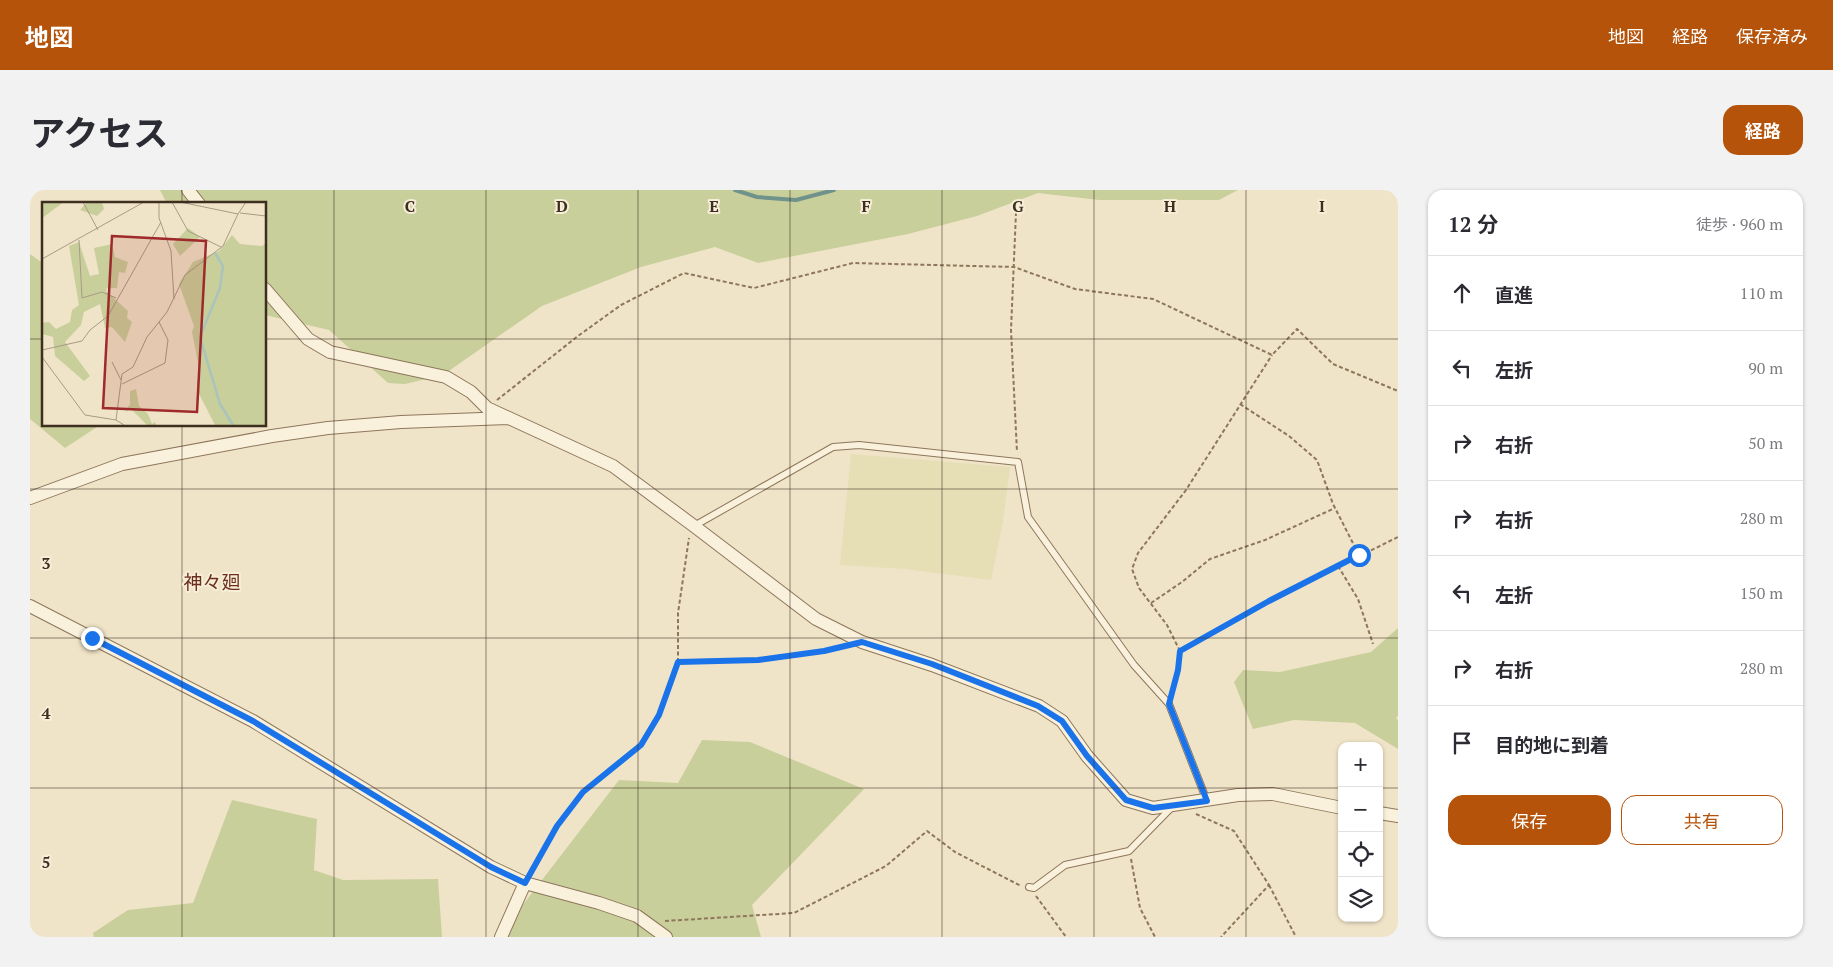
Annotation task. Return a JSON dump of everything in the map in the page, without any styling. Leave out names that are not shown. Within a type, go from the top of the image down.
[{"type":"street","points":[[188,190],[197,202]]},
{"type":"street","points":[[266,290],[308,339],[330,352],[446,377],[471,392],[487,408],[613,466],[816,619],[862,642],[932,664],[1038,706],[1062,721],[1087,756],[1126,800],[1153,808],[1238,795],[1273,794],[1338,807]]},
{"type":"street","points":[[30,498],[122,464],[272,436],[328,428],[401,422],[510,418]]},
{"type":"street","points":[[30,606],[253,721],[491,867],[525,883],[637,916],[666,937]]},
{"type":"street","points":[[1383,814],[1398,816]]},
{"type":"street","points":[[501,937],[525,883]]},
{"type":"lane","points":[[694,526],[833,447],[859,445],[1018,462],[1028,517],[1134,665],[1169,704],[1207,801]]},
{"type":"lane","points":[[1029,887],[1034,888],[1065,865],[1130,851],[1174,806]]},
{"type":"path","points":[[1016,212],[1011,330],[1018,462]]},
{"type":"path","points":[[487,408],[578,336],[621,305],[684,273],[754,288],[853,263],[1014,267],[1075,289],[1153,299],[1272,355]]},
{"type":"path","points":[[1169,704],[1178,670],[1180,651],[1167,625],[1140,588],[1132,569],[1138,553],[1186,490],[1272,355],[1297,329],[1333,364],[1398,391]]},
{"type":"path","points":[[1240,404],[1289,436],[1317,460],[1335,508],[1359,555]]},
{"type":"path","points":[[1151,603],[1182,582],[1210,558],[1265,540],[1335,508]]},
{"type":"path","points":[[525,883],[557,826],[583,792],[641,745],[659,715],[678,662],[678,614],[690,535],[694,526]]},
{"type":"path","points":[[1180,651],[1269,601],[1398,536]]},
{"type":"path","points":[[1338,566],[1358,599],[1373,644]]},
{"type":"path","points":[[678,662],[758,660],[824,651],[843,646]]},
{"type":"path","points":[[1191,814],[1199,815],[1234,831],[1269,885],[1296,937]]},
{"type":"path","points":[[665,921],[794,913],[886,866],[927,832],[955,852],[1019,886],[1029,887],[1066,937]]},
{"type":"path","points":[[1130,851],[1140,908],[1155,937]]},
{"type":"path","points":[[1221,937],[1269,885]]},
{"type":"shaded area","points":[[851,454],[1010,467],[1003,521],[991,580],[905,569],[840,565]]},
{"type":"green space","points":[[160,190],[1238,190],[1219,200],[1099,200],[1038,193],[977,216],[908,234],[758,263],[715,247],[641,267],[542,306],[443,375],[405,384],[388,383],[329,330],[266,315],[266,202],[166,202]]},
{"type":"green space","points":[[30,254],[42,263],[42,426],[98,426],[65,448],[30,419]]},
{"type":"green space","points":[[1398,628],[1398,716],[1396,718],[1398,720],[1398,749],[1355,723],[1294,720],[1253,729],[1234,682],[1243,670],[1280,672],[1371,652]]},
{"type":"green space","points":[[702,740],[750,742],[864,789],[752,905],[761,937],[498,937],[619,780],[678,783]]},
{"type":"green space","points":[[232,800],[317,819],[314,870],[343,880],[438,879],[442,937],[94,937],[93,933],[128,910],[193,903]]},
{"type":"waterway","points":[[735,190],[757,197],[796,200],[834,190]]},
{"type":"district","name":"神々廻","points":[[212,581]]},
{"type":"route","points":[[92,638],[253,721],[491,867],[525,883],[557,826],[583,792],[641,745],[659,715],[678,662],[758,660],[824,651],[862,642],[932,664],[1038,706],[1062,721],[1087,756],[1126,800],[1153,808],[1207,801],[1181,739],[1169,704],[1178,670],[1180,651],[1269,601],[1359,555]]}]
